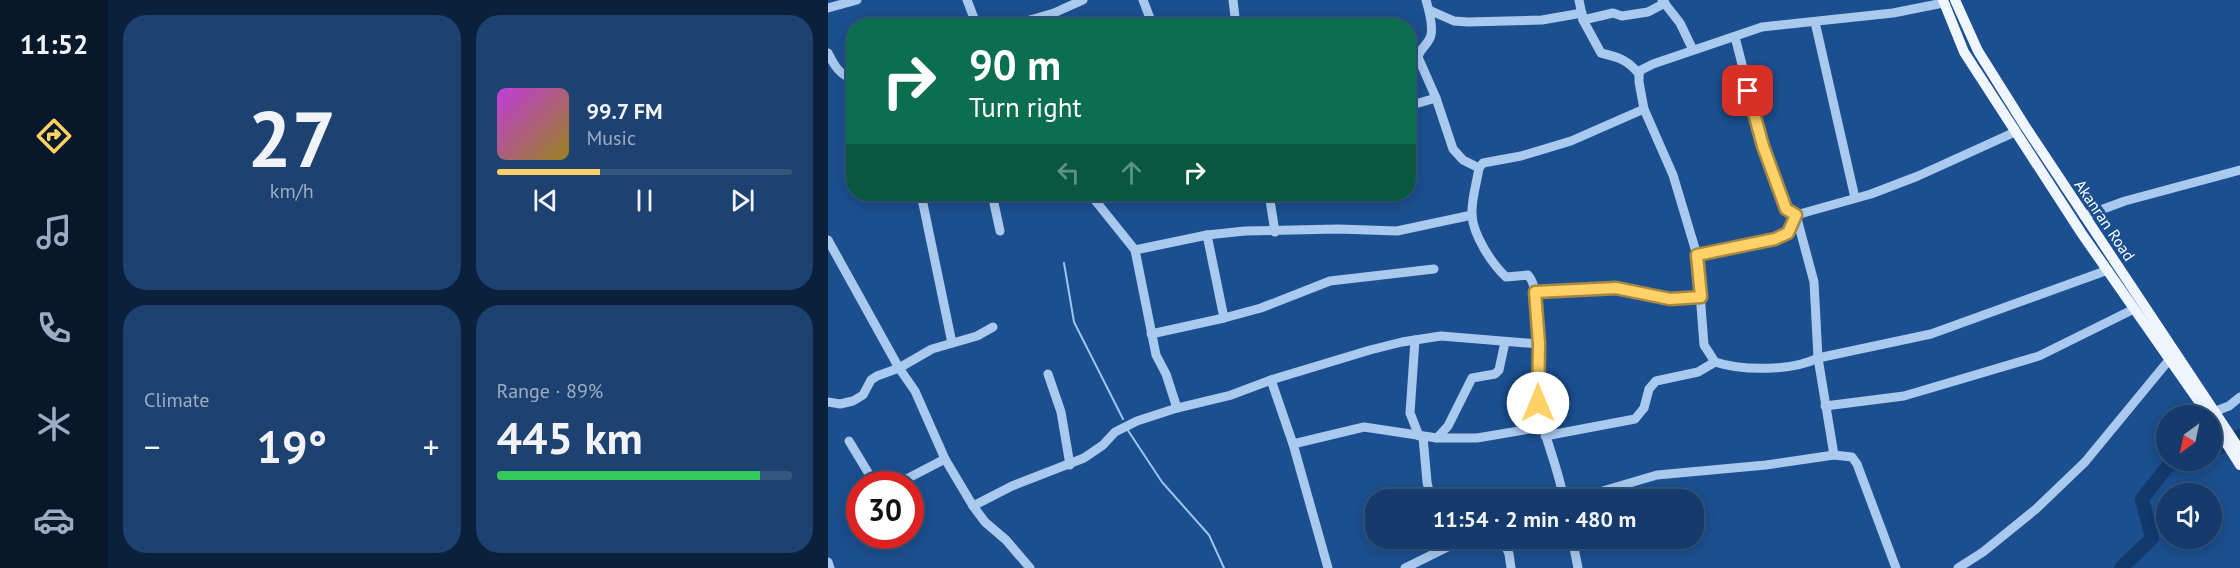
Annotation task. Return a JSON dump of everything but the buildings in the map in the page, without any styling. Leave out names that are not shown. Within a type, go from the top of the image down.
[{"type":"main road","name":"Akanran Road","points":[[1955,0],[1978,51],[2206,405]]},
{"type":"main road","name":"Akanran Road","points":[[1943,1],[1964,52],[2015,132],[2169,360],[2204,405]]},
{"type":"main road","name":"Akanran Road","points":[[2222,430],[2238,451],[2240,465]]},
{"type":"street","points":[[828,8],[857,0]]},
{"type":"street","points":[[967,0],[974,18]]},
{"type":"street","points":[[1037,18],[1083,0]]},
{"type":"street","points":[[1143,0],[1150,18]]},
{"type":"street","points":[[1426,0],[1431,36],[1419,51],[1418,57],[1436,98],[1453,149],[1463,160],[1479,168]]},
{"type":"street","points":[[1580,0],[1582,16],[1601,53],[1623,59],[1631,64],[1639,74],[1644,109],[1673,175],[1697,255],[1704,345],[1715,362],[1731,368],[1776,367],[1808,363],[1818,358],[1931,334],[2108,270]]},
{"type":"street","points":[[1236,1],[1236,18]]},
{"type":"street","points":[[1639,74],[1641,70],[1653,64],[1762,27],[1893,13],[1943,1]]},
{"type":"street","points":[[1429,10],[1454,21],[1542,20],[1613,13],[1622,16],[1648,12],[1664,2],[1680,22],[1693,51]]},
{"type":"street","points":[[1815,22],[1855,198]]},
{"type":"street","points":[[1735,37],[1763,146],[1786,209],[1796,215],[1814,282],[1818,358],[1833,455]]},
{"type":"street","points":[[828,53],[835,65],[846,76]]},
{"type":"street","points":[[1416,104],[1436,98]]},
{"type":"street","points":[[1562,489],[1559,474],[1543,432],[1538,403],[1539,344],[1535,292],[1528,275],[1506,277],[1484,246],[1472,215],[1479,168],[1483,164],[1521,156],[1571,141],[1644,109]]},
{"type":"street","points":[[1697,255],[1775,239],[1788,233],[1796,215],[1918,176],[2015,132]]},
{"type":"street","points":[[2084,216],[2125,201],[2240,170]]},
{"type":"street","points":[[922,201],[952,343]]},
{"type":"street","points":[[994,201],[1000,231]]},
{"type":"street","points":[[1096,201],[1135,250],[1156,355],[1166,374],[1177,408]]},
{"type":"street","points":[[1270,201],[1275,232]]},
{"type":"street","points":[[1135,250],[1207,235],[1245,231],[1338,229],[1397,231],[1472,215]]},
{"type":"street","points":[[1207,235],[1224,318]]},
{"type":"street","points":[[828,240],[899,368],[915,391],[945,459],[985,522],[1006,540],[1030,568]]},
{"type":"street","points":[[1151,334],[1261,308],[1330,281],[1434,269]]},
{"type":"street","points":[[1535,292],[1616,288],[1670,299],[1701,297]]},
{"type":"street","points":[[1825,406],[1904,396],[2039,356],[2134,309]]},
{"type":"street","points":[[828,402],[840,404],[853,401],[863,395],[871,380],[899,368],[932,349],[977,336],[993,327]]},
{"type":"street","points":[[974,506],[1012,486],[1070,465],[1094,452],[1115,432],[1127,426],[1177,408],[1231,395],[1271,380],[1370,350],[1441,336],[1539,344]]},
{"type":"street","points":[[1415,340],[1410,413],[1421,436],[1429,489]]},
{"type":"street","points":[[1437,438],[1448,426],[1472,378],[1496,374],[1499,370],[1505,342]]},
{"type":"street","points":[[1958,568],[1983,552],[2020,522],[2085,462],[2169,360]]},
{"type":"street","points":[[1293,444],[1322,439],[1364,427],[1437,438],[1477,438],[1543,432],[1635,419],[1644,408],[1649,389],[1656,381],[1698,372],[1715,362]]},
{"type":"street","points":[[1048,374],[1066,432],[1070,465]]},
{"type":"street","points":[[1271,380],[1293,444],[1328,568]]},
{"type":"street","points":[[2222,410],[2240,397]]},
{"type":"street","points":[[1405,434],[1413,423]]},
{"type":"street","points":[[849,441],[867,471]]},
{"type":"street","points":[[1608,489],[1657,474],[1766,465],[1833,455],[1852,457],[1857,464],[1896,568]]},
{"type":"street","points":[[922,471],[945,459]]},
{"type":"street","points":[[1405,568],[1437,549]]},
{"type":"street","points":[[1507,549],[1511,568]]},
{"type":"street","points":[[1574,549],[1578,568]]},
{"type":"street","points":[[828,562],[830,568]]},
{"type":"waterway","points":[[1064,263],[1074,322],[1123,419]]},
{"type":"waterway","points":[[1127,429],[1162,482],[1209,535],[1224,568]]},
{"type":"waterway","points":[[2222,446],[2240,436]]},
{"type":"waterway","points":[[2121,568],[2152,538],[2142,499],[2164,471]]},
{"type":"route","points":[[1538,403],[1539,344],[1535,292],[1616,288],[1670,299],[1701,297],[1697,255],[1775,239],[1788,233],[1796,215],[1786,209],[1763,146],[1748,91]]}]
